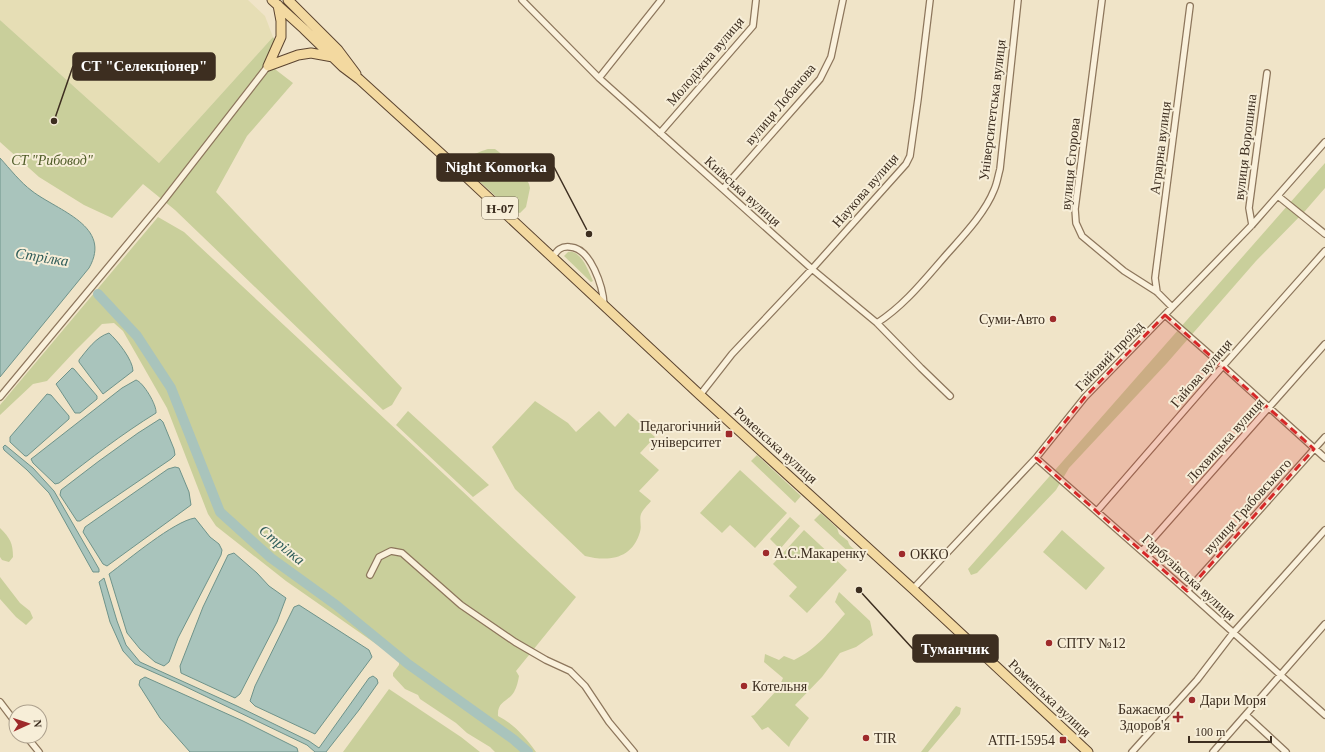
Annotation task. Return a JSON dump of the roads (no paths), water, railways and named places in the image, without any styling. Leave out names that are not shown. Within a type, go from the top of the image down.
[{"type":"main road","name":"Н-07","points":[[288,0],[338,50],[359,79]]},
{"type":"main road","name":"Н-07","points":[[275,2],[343,67],[359,79]]},
{"type":"main road","points":[[268,66],[281,37],[281,21],[275,2]]},
{"type":"main road","points":[[268,66],[298,55],[310,53],[333,57]]},
{"type":"main road","name":"Роменська вулиця","points":[[359,79],[1088,752]]},
{"type":"street","name":"Київська вулиця","points":[[522,0],[599,78],[812,269],[878,323],[950,396]]},
{"type":"street","points":[[599,78],[661,0]]},
{"type":"street","name":"Молодіжна вулиця","points":[[660,133],[753,26],[756,0]]},
{"type":"street","name":"вулиця Лобанова","points":[[723,189],[820,79],[831,57],[843,0]]},
{"type":"street","name":"Наукова вулиця","points":[[700,395],[732,354],[812,269],[906,164],[910,156],[930,0]]},
{"type":"street","name":"Університетська вулиця","points":[[878,323],[903,303],[970,228],[994,190],[1000,169],[1018,0]]},
{"type":"street","name":"вулиця Єгорова","points":[[1102,0],[1075,209],[1076,223],[1082,236],[1124,271],[1157,292],[1172,307]]},
{"type":"street","name":"Аграрна вулиця","points":[[1157,292],[1155,278],[1190,6]]},
{"type":"street","points":[[0,397],[164,200],[268,66]]},
{"type":"street","name":"вулиця Ворошина","points":[[1252,225],[1249,208],[1267,73]]},
{"type":"street","name":"Гайовий проїзд","points":[[913,589],[1036,458],[1085,397],[1252,225],[1325,142]]},
{"type":"street","points":[[1278,196],[1325,234]]},
{"type":"street","points":[[553,257],[558,249],[571,247],[579,249],[591,264],[596,274],[603,294],[604,305]]},
{"type":"street","name":"Гайова вулиця","points":[[1097,511],[1325,251]]},
{"type":"street","points":[[1165,315],[1325,458]]},
{"type":"street","name":"Лохвицька вулиця","points":[[1142,551],[1325,344]]},
{"type":"street","name":"вулиця Грабовського","points":[[1187,591],[1325,437]]},
{"type":"street","name":"Гарбузівська вулиця","points":[[1036,458],[1325,715]]},
{"type":"street","points":[[1132,752],[1197,680],[1233,633],[1325,530]]},
{"type":"street","points":[[370,575],[379,557],[391,551],[402,553],[461,605],[515,642],[546,660],[570,671],[585,686],[608,722],[634,752]]},
{"type":"street","points":[[1213,752],[1325,624]]},
{"type":"street","points":[[0,702],[8,712]]},
{"type":"street","points":[[1246,715],[1286,752]]},
{"type":"street","points":[[32,744],[39,752]]},
{"type":"water","points":[[0,158],[32,191],[68,213],[88,230],[94,241],[95,253],[89,268],[0,377]]},
{"type":"water","points":[[109,333],[128,356],[133,371],[103,394],[79,360],[96,341]]},
{"type":"water","points":[[72,368],[97,396],[97,399],[80,413],[75,413],[56,384]]},
{"type":"water","points":[[136,380],[149,394],[156,409],[156,413],[95,455],[59,483],[55,484],[33,463],[31,459],[122,388]]},
{"type":"water","points":[[47,394],[51,395],[69,416],[69,419],[27,456],[25,456],[10,442],[10,437]]},
{"type":"water","points":[[160,419],[163,422],[175,455],[80,521],[77,521],[60,495],[61,490],[138,433]]},
{"type":"water","points":[[5,445],[33,468],[54,491],[99,569],[99,572],[93,572],[49,493],[27,470],[4,450],[3,447]]},
{"type":"water","points":[[175,467],[179,468],[189,492],[191,505],[107,566],[103,564],[83,532],[85,527],[168,469]]},
{"type":"water","points":[[195,518],[210,537],[219,544],[222,550],[221,555],[178,638],[169,662],[164,666],[155,662],[140,649],[127,633],[109,574],[164,533],[175,526]]},
{"type":"water","points":[[234,553],[257,573],[269,586],[286,598],[277,622],[240,694],[235,698],[181,673],[180,666],[203,607],[228,555]]},
{"type":"water","points":[[104,578],[126,645],[140,662],[237,706],[309,741],[319,748],[369,678],[373,676],[377,679],[378,683],[326,752],[315,752],[307,745],[135,664],[123,651],[110,622],[99,582]]},
{"type":"water","points":[[299,605],[369,650],[372,657],[315,734],[255,706],[250,701],[255,686],[294,607]]},
{"type":"water","points":[[145,677],[243,721],[297,748],[298,752],[190,752],[160,718],[139,685],[140,680]]},
{"type":"waterway","name":"Стрілка","points":[[98,294],[137,336],[171,388],[220,512],[271,558],[336,605],[408,664],[513,739],[528,752]]},
{"type":"place","name":"СТ \"Селекціонер\"","points":[[54,121]]},
{"type":"place","name":"Night Komorka","points":[[589,234]]},
{"type":"place","name":"Суми-Авто","points":[[1053,319]]},
{"type":"place","name":"Педагогічний університет","points":[[729,434]]},
{"type":"place","name":"А.С.Макаренку","points":[[766,553]]},
{"type":"place","name":"ОККО","points":[[902,554]]},
{"type":"place","name":"Туманчик","points":[[859,590]]},
{"type":"place","name":"СПТУ №12","points":[[1049,643]]},
{"type":"place","name":"Котельня","points":[[744,686]]},
{"type":"place","name":"Дари Моря","points":[[1192,700]]},
{"type":"place","name":"Бажаємо Здоров'я","points":[[1178,717]]},
{"type":"place","name":"TIR","points":[[866,738]]},
{"type":"place","name":"АТП-15954","points":[[1063,740]]},
{"type":"park label","name":"СТ \"Рибовод\"","points":[[52,160]]}]
